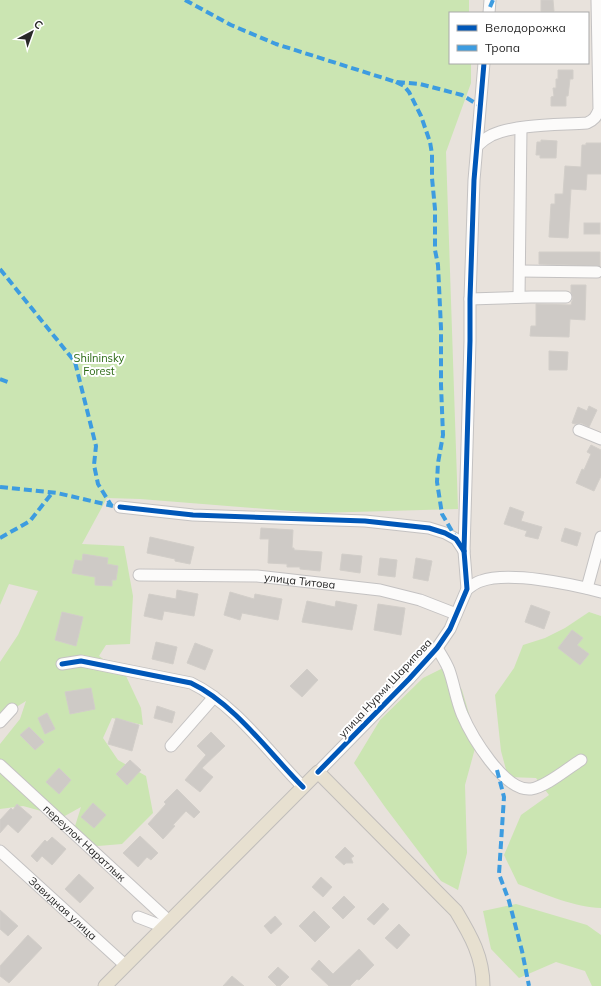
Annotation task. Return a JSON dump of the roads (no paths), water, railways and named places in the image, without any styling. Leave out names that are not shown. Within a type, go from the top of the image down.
[{"type":"main road","name":"улица Нурми Шарипова","points":[[105,986],[318,772]]},
{"type":"main road","points":[[318,772],[456,912],[472,937],[483,971],[483,986]]},
{"type":"street","points":[[489,12],[490,0]]},
{"type":"street","points":[[477,146],[484,139],[493,134],[521,128],[587,123],[597,116],[597,0]]},
{"type":"street","points":[[484,64],[474,180],[470,299],[464,551],[467,589],[480,581],[497,578],[522,578],[587,588],[601,592]]},
{"type":"street","points":[[519,297],[521,128]]},
{"type":"street","points":[[520,271],[597,272]]},
{"type":"street","points":[[470,299],[566,297]]},
{"type":"street","points":[[579,430],[601,439]]},
{"type":"street","points":[[120,507],[193,515],[365,521],[429,528],[445,533],[456,539],[464,551]]},
{"type":"street","points":[[587,588],[601,537]]},
{"type":"street","name":"улица Титова","points":[[139,575],[257,576],[380,590],[420,600],[456,614]]},
{"type":"street","name":"улица Нурми Шарипова","points":[[318,772],[409,679],[437,648],[450,629],[467,589]]},
{"type":"street","points":[[437,648],[449,670],[456,697],[464,719],[486,756],[507,780],[524,789],[532,789],[552,779],[581,760]]},
{"type":"street","points":[[62,664],[81,661],[191,684],[205,690],[240,719],[303,787]]},
{"type":"street","points":[[171,746],[214,696]]},
{"type":"street","points":[[0,722],[12,709]]},
{"type":"street","name":"переулок Наратлык","points":[[0,765],[166,924]]},
{"type":"street","name":"Завидная улица","points":[[0,851],[125,965]]},
{"type":"street","points":[[138,917],[166,924]]},
{"type":"park label","name":"Shilninsky Forest","points":[[99,364]]}]
